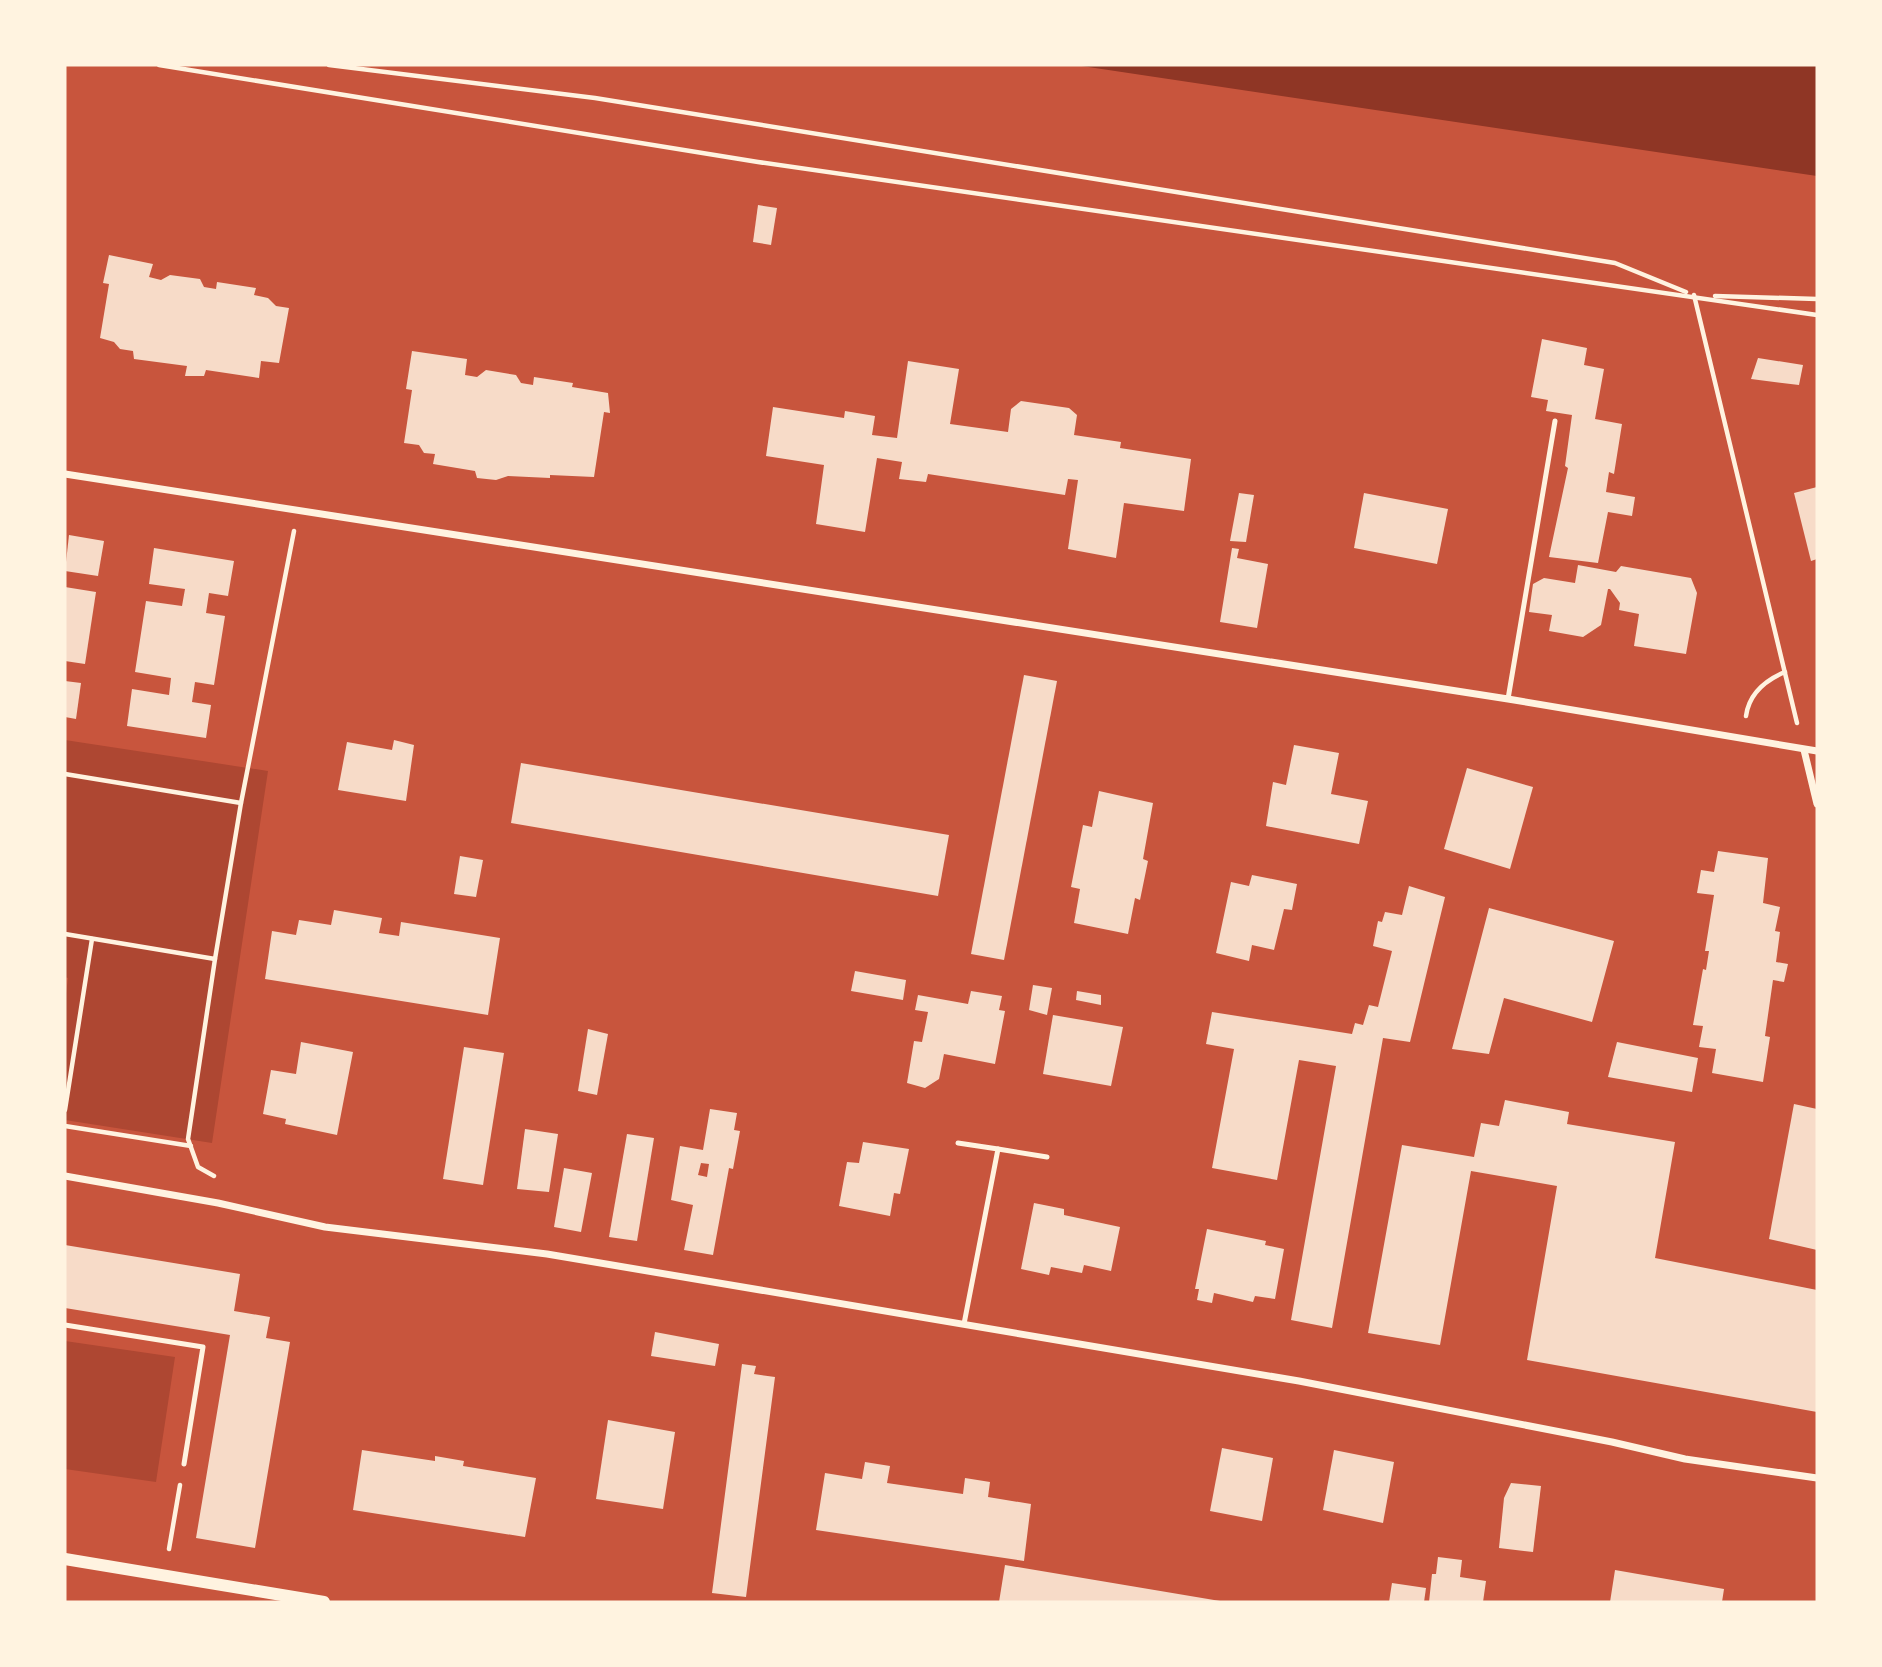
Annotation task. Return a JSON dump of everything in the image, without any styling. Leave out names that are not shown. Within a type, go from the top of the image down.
[{"type":"street","points":[[65,474],[1508,699],[1817,751]]},
{"type":"street","points":[[1804,750],[1817,804]]},
{"type":"street","points":[[65,1176],[218,1203],[325,1227],[547,1254],[964,1324],[1312,1384],[1612,1441],[1685,1459],[1817,1478]]},
{"type":"street","points":[[65,1559],[324,1602]]},
{"type":"lane","points":[[1508,699],[1555,421]]},
{"type":"lane","points":[[958,1143],[1047,1157]]},
{"type":"lane","points":[[964,1324],[998,1149]]},
{"type":"lane","points":[[65,1325],[203,1347],[184,1464]]},
{"type":"path","points":[[159,65],[758,162],[1694,295],[1817,315]]},
{"type":"path","points":[[328,65],[595,98],[1615,263],[1694,295],[1817,299]]},
{"type":"path","points":[[1694,295],[1804,750]]},
{"type":"path","points":[[218,1203],[222,1181],[198,1167],[188,1139],[241,803],[298,511]]},
{"type":"path","points":[[1743,738],[1747,707],[1766,680],[1785,672]]},
{"type":"path","points":[[65,774],[241,803]]},
{"type":"path","points":[[65,934],[215,959]]},
{"type":"path","points":[[65,1110],[92,939]]},
{"type":"path","points":[[65,1126],[191,1146]]},
{"type":"path","points":[[164,1575],[184,1464]]},
{"type":"shaded area","points":[[1075,65],[1817,65],[1817,176]]},
{"type":"shaded area","points":[[65,740],[268,771],[212,1143],[65,1120],[65,1002],[68,978],[65,977]]},
{"type":"shaded area","points":[[65,1341],[175,1357],[156,1482],[65,1469]]},
{"type":"building","points":[[758,205],[777,208],[771,245],[753,242]]},
{"type":"building","points":[[109,255],[153,264],[149,277],[161,280],[170,275],[200,279],[204,287],[216,289],[217,282],[256,288],[254,295],[268,298],[276,306],[289,308],[279,363],[261,361],[259,378],[206,370],[204,376],[185,376],[187,366],[134,359],[133,351],[120,349],[114,342],[100,338],[109,284],[103,283]]},
{"type":"building","points":[[1542,339],[1587,348],[1584,365],[1604,369],[1595,419],[1622,424],[1614,474],[1609,472],[1606,492],[1635,497],[1632,516],[1608,512],[1598,563],[1549,557],[1568,468],[1565,466],[1572,415],[1546,411],[1548,400],[1531,397]]},
{"type":"building","points":[[412,351],[467,359],[465,375],[477,377],[486,370],[516,375],[521,383],[533,385],[534,377],[573,383],[572,387],[608,393],[610,413],[604,412],[594,477],[508,476],[496,480],[477,478],[475,471],[433,464],[435,454],[424,453],[419,445],[404,443],[412,390],[406,389]]},
{"type":"building","points":[[1758,358],[1803,365],[1799,385],[1751,379]]},
{"type":"building","points":[[908,361],[959,369],[950,424],[1008,432],[1011,409],[1021,401],[1069,408],[1077,415],[1074,435],[1121,442],[1120,448],[1191,459],[1184,511],[1124,503],[1116,558],[1068,549],[1078,480],[1068,479],[1065,495],[928,474],[926,482],[899,479],[902,462],[877,458],[865,532],[816,524],[824,465],[766,456],[773,407],[844,418],[845,411],[875,416],[872,435],[897,438]]},
{"type":"building","points":[[1817,487],[1817,559],[1811,561],[1794,493]]},
{"type":"building","points":[[1239,493],[1254,495],[1246,542],[1230,541]]},
{"type":"building","points":[[1364,493],[1448,509],[1437,564],[1354,548]]},
{"type":"building","points":[[69,535],[104,541],[98,576],[65,571]]},
{"type":"building","points":[[154,548],[234,561],[228,596],[209,593],[206,613],[225,616],[214,685],[195,682],[192,702],[211,705],[206,738],[127,726],[132,689],[169,695],[171,678],[135,672],[146,601],[182,606],[185,589],[149,584]]},
{"type":"building","points":[[1232,548],[1239,549],[1237,558],[1268,564],[1257,628],[1220,622]]},
{"type":"building","points":[[1578,565],[1616,572],[1621,566],[1691,578],[1697,593],[1686,654],[1634,646],[1639,614],[1619,610],[1620,603],[1610,589],[1601,625],[1583,637],[1549,631],[1552,615],[1529,612],[1533,584],[1544,578],[1575,583]]},
{"type":"building","points":[[65,587],[96,592],[85,664],[65,661]]},
{"type":"building","points":[[1024,675],[1057,681],[1004,960],[971,954]]},
{"type":"building","points":[[65,681],[81,683],[76,719],[65,717]]},
{"type":"building","points":[[394,740],[414,745],[406,801],[338,790],[347,742],[392,750]]},
{"type":"building","points":[[1294,745],[1339,753],[1331,794],[1368,801],[1359,844],[1266,826],[1273,782],[1286,785]]},
{"type":"building","points":[[521,763],[949,835],[938,896],[511,823]]},
{"type":"building","points":[[1467,768],[1533,787],[1510,869],[1444,849]]},
{"type":"building","points":[[1099,791],[1153,803],[1143,859],[1148,861],[1140,900],[1135,898],[1128,934],[1074,923],[1080,889],[1071,887],[1083,825],[1092,827]]},
{"type":"building","points":[[1718,851],[1768,858],[1763,903],[1780,907],[1775,931],[1780,932],[1776,962],[1788,964],[1784,982],[1773,980],[1765,1036],[1770,1037],[1763,1082],[1712,1073],[1716,1049],[1699,1047],[1703,1026],[1693,1025],[1703,969],[1706,970],[1709,951],[1705,951],[1714,895],[1697,893],[1701,870],[1714,872]]},
{"type":"building","points":[[460,856],[483,860],[476,897],[454,894]]},
{"type":"building","points":[[1252,875],[1297,884],[1292,910],[1284,909],[1274,950],[1252,945],[1249,961],[1216,953],[1231,882],[1249,886]]},
{"type":"building","points":[[1409,886],[1445,897],[1410,1042],[1383,1038],[1332,1328],[1291,1320],[1336,1066],[1299,1060],[1277,1180],[1212,1168],[1234,1049],[1206,1044],[1212,1012],[1352,1034],[1355,1023],[1363,1025],[1369,1005],[1378,1007],[1392,951],[1373,946],[1378,921],[1382,922],[1385,912],[1402,915]]},
{"type":"building","points":[[1489,908],[1614,941],[1592,1022],[1504,998],[1489,1054],[1452,1049]]},
{"type":"building","points":[[334,910],[382,918],[379,933],[399,936],[401,922],[500,938],[488,1015],[265,979],[272,931],[296,935],[299,920],[331,925]]},
{"type":"building","points":[[855,971],[906,980],[903,1000],[851,991]]},
{"type":"building","points":[[1033,985],[1052,988],[1047,1015],[1029,1010]]},
{"type":"building","points":[[971,991],[1002,996],[999,1010],[1005,1011],[995,1064],[944,1054],[939,1079],[925,1088],[907,1083],[914,1041],[922,1042],[928,1012],[915,1010],[918,995],[968,1004]]},
{"type":"building","points":[[1077,991],[1101,995],[1101,1005],[1076,1000]]},
{"type":"building","points":[[1053,1015],[1123,1027],[1111,1086],[1043,1074]]},
{"type":"building","points":[[588,1029],[608,1034],[597,1095],[578,1091]]},
{"type":"building","points":[[301,1042],[353,1052],[337,1135],[285,1124],[286,1119],[263,1114],[271,1070],[296,1074]]},
{"type":"building","points":[[1617,1042],[1698,1058],[1692,1092],[1608,1077]]},
{"type":"building","points":[[464,1047],[504,1053],[483,1185],[443,1179]]},
{"type":"building","points":[[1505,1100],[1569,1112],[1567,1124],[1675,1142],[1655,1258],[1817,1290],[1817,1412],[1527,1360],[1557,1186],[1471,1171],[1440,1345],[1368,1333],[1402,1145],[1474,1157],[1481,1123],[1499,1126]]},
{"type":"building","points":[[1794,1104],[1817,1109],[1817,1250],[1769,1239]]},
{"type":"building","points":[[710,1109],[737,1113],[734,1130],[740,1131],[733,1169],[729,1168],[713,1255],[684,1250],[693,1205],[671,1200],[680,1146],[703,1150]],"holes":[[[701,1163],[709,1164],[707,1177],[698,1175]]]},
{"type":"building","points":[[525,1129],[558,1134],[549,1192],[517,1189]]},
{"type":"building","points":[[627,1134],[654,1138],[637,1241],[609,1237]]},
{"type":"building","points":[[863,1142],[909,1149],[900,1194],[894,1193],[890,1216],[839,1206],[847,1162],[859,1163]]},
{"type":"building","points":[[564,1168],[592,1173],[581,1232],[554,1227]]},
{"type":"building","points":[[1034,1203],[1064,1209],[1064,1215],[1120,1227],[1111,1271],[1084,1265],[1082,1273],[1051,1267],[1049,1275],[1021,1269]]},
{"type":"building","points":[[1207,1229],[1266,1241],[1265,1245],[1284,1249],[1275,1299],[1255,1296],[1253,1302],[1214,1293],[1212,1303],[1197,1300],[1199,1289],[1195,1289]]},
{"type":"building","points":[[65,1245],[240,1274],[234,1311],[270,1317],[266,1338],[290,1342],[255,1548],[196,1538],[230,1335],[65,1308]]},
{"type":"building","points":[[655,1332],[719,1344],[715,1366],[651,1356]]},
{"type":"building","points":[[742,1364],[756,1366],[754,1374],[775,1377],[746,1597],[712,1593]]},
{"type":"building","points":[[608,1420],[675,1432],[663,1509],[596,1499]]},
{"type":"building","points":[[1222,1448],[1273,1458],[1262,1521],[1210,1511]]},
{"type":"building","points":[[362,1450],[435,1461],[435,1456],[464,1461],[463,1466],[536,1478],[525,1537],[353,1510]]},
{"type":"building","points":[[1334,1450],[1394,1462],[1383,1523],[1323,1510]]},
{"type":"building","points":[[865,1462],[890,1466],[887,1483],[963,1494],[965,1478],[990,1482],[988,1497],[1031,1504],[1024,1561],[816,1530],[825,1473],[862,1479]]},
{"type":"building","points":[[1511,1483],[1541,1486],[1533,1552],[1499,1548],[1504,1498]]},
{"type":"building","points":[[1438,1557],[1462,1560],[1460,1577],[1486,1581],[1483,1602],[1429,1602],[1432,1574],[1436,1574]]},
{"type":"building","points":[[1005,1565],[1220,1601],[1220,1602],[999,1602]]},
{"type":"building","points":[[1615,1570],[1724,1589],[1722,1602],[1610,1602]]},
{"type":"building","points":[[1392,1583],[1426,1588],[1424,1602],[1389,1602]]}]
